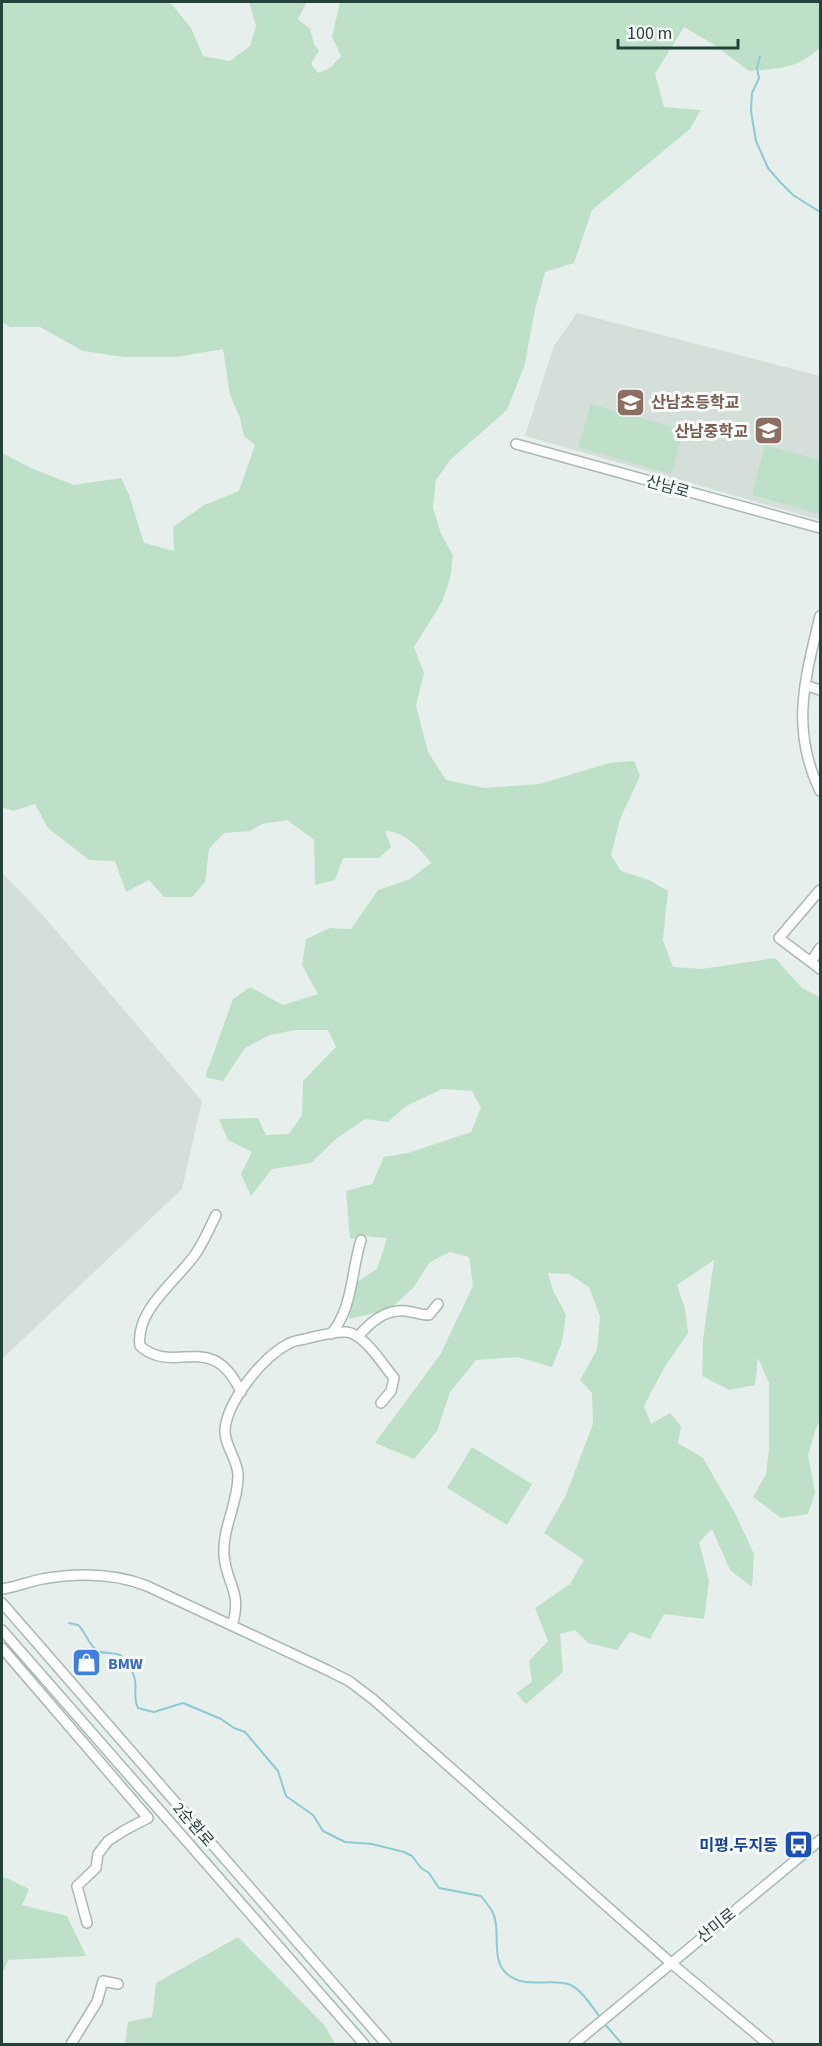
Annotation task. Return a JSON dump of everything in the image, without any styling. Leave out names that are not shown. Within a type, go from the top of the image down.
[{"type":"street","name":"산남로","points":[[516,444],[820,528]]},
{"type":"street","points":[[820,616],[805,686],[802,730],[807,759],[820,791]]},
{"type":"street","points":[[805,686],[820,690]]},
{"type":"street","points":[[820,890],[779,938],[820,969]]},
{"type":"street","points":[[811,962],[820,948]]},
{"type":"street","points":[[216,1215],[193,1258],[155,1300],[139,1340],[140,1346],[145,1351],[160,1355],[214,1359],[225,1366],[241,1392]]},
{"type":"street","points":[[331,1334],[340,1323],[346,1310],[361,1240]]},
{"type":"street","points":[[358,1337],[369,1323],[380,1316],[404,1311],[429,1315],[438,1304]]},
{"type":"street","points":[[232,1625],[237,1600],[224,1556],[224,1543],[238,1473],[224,1432],[236,1399],[258,1368],[290,1342],[347,1332],[358,1337],[371,1348],[394,1378],[391,1391],[381,1403]]},
{"type":"street","points":[[2,1589],[44,1579],[84,1575],[114,1577],[147,1586],[327,1670],[361,1690],[671,1963],[768,2044]]},
{"type":"street","name":"2순환로","points":[[2,1603],[386,2044]]},
{"type":"street","name":"2순환로","points":[[2,1630],[358,2042]]},
{"type":"street","points":[[2,1648],[148,1818],[108,1841],[98,1854],[96,1868],[77,1886],[87,1923]]},
{"type":"street","name":"산미로","points":[[574,2044],[820,1840]]},
{"type":"street","points":[[71,2044],[97,2002],[103,1981],[118,1984]]},
{"type":"shaded area","name":"산남초등학교","points":[[577,313],[820,376],[820,520],[525,436],[554,346]]},
{"type":"shaded area","points":[[2,873],[40,912],[202,1101],[182,1189],[2,1359]]},
{"type":"green space","points":[[2,2],[170,2],[191,28],[203,56],[230,61],[250,46],[256,26],[249,2],[307,2],[298,19],[310,29],[314,44],[319,51],[311,64],[318,73],[330,68],[341,56],[332,37],[340,2],[820,2],[820,48],[803,60],[787,67],[749,71],[713,44],[684,27],[655,74],[664,107],[701,110],[690,129],[592,210],[574,263],[545,272],[534,314],[525,364],[507,410],[450,460],[436,480],[433,508],[441,534],[453,555],[450,579],[442,602],[414,647],[424,673],[416,706],[428,752],[446,780],[484,788],[540,784],[609,763],[634,761],[640,776],[620,819],[611,855],[621,871],[649,880],[668,891],[663,940],[673,967],[701,969],[775,958],[802,988],[820,997],[820,1421],[808,1455],[815,1493],[808,1514],[781,1518],[753,1497],[766,1474],[769,1450],[769,1383],[758,1358],[755,1385],[729,1390],[702,1376],[703,1340],[714,1260],[677,1285],[685,1308],[688,1333],[664,1368],[644,1406],[651,1424],[670,1413],[681,1426],[678,1443],[703,1458],[736,1515],[754,1554],[752,1587],[730,1570],[712,1529],[699,1542],[709,1581],[704,1619],[664,1614],[650,1639],[630,1632],[617,1650],[588,1643],[575,1630],[560,1634],[563,1672],[526,1704],[516,1693],[532,1682],[529,1661],[548,1641],[535,1608],[570,1584],[584,1560],[544,1533],[566,1495],[593,1424],[592,1393],[580,1380],[597,1350],[600,1316],[589,1287],[569,1274],[548,1273],[553,1290],[566,1315],[562,1342],[552,1367],[517,1357],[476,1360],[450,1392],[437,1431],[414,1459],[375,1443],[440,1355],[473,1286],[469,1257],[450,1252],[430,1262],[414,1287],[390,1309],[349,1319],[354,1284],[377,1269],[387,1238],[364,1236],[350,1239],[346,1191],[372,1184],[384,1157],[408,1153],[471,1132],[481,1108],[472,1091],[442,1089],[406,1106],[388,1122],[365,1119],[336,1139],[311,1163],[272,1169],[251,1196],[241,1174],[252,1152],[228,1140],[219,1119],[258,1118],[266,1135],[289,1134],[302,1115],[303,1081],[336,1047],[328,1030],[295,1030],[270,1035],[245,1048],[223,1081],[205,1077],[233,999],[250,987],[283,1005],[318,994],[302,965],[306,939],[330,928],[351,929],[378,890],[410,879],[431,863],[405,837],[385,831],[391,847],[379,858],[343,858],[335,880],[315,885],[314,840],[287,820],[262,824],[250,831],[224,833],[209,849],[205,882],[192,897],[164,897],[149,880],[126,892],[115,861],[89,860],[48,828],[35,804],[13,811],[2,807],[2,453],[31,468],[74,485],[121,478],[129,495],[144,543],[174,551],[173,527],[204,505],[239,491],[255,445],[244,436],[240,418],[230,395],[223,349],[176,357],[124,357],[83,351],[40,327],[10,327],[2,322]]},
{"type":"green space","points":[[591,404],[684,430],[671,474],[578,447]]},
{"type":"green space","points":[[765,445],[820,460],[820,514],[752,495]]},
{"type":"green space","points":[[472,1447],[532,1484],[507,1525],[447,1488]]},
{"type":"green space","points":[[2,1876],[29,1889],[22,1905],[67,1916],[86,1956],[8,1960],[2,1975]]},
{"type":"green space","points":[[238,1937],[325,2026],[335,2044],[125,2044],[128,2022],[152,2017],[156,1983]]},
{"type":"waterway","points":[[760,56],[757,68],[759,78],[752,93],[751,111],[756,141],[768,168],[780,182],[793,195],[820,212]]},
{"type":"waterway","points":[[69,1623],[78,1625],[98,1651],[117,1654],[126,1660],[135,1680],[135,1699],[138,1708],[154,1712],[183,1703],[245,1732],[278,1771],[286,1796],[313,1815],[323,1831],[345,1842],[372,1844],[404,1852],[412,1856],[421,1868],[429,1873],[439,1888],[481,1896],[495,1918],[498,1960],[506,1973],[521,1981],[573,1986],[586,1998],[600,2017]]},
{"type":"waterway","points":[[603,2022],[622,2044]]},
{"type":"place","name":"산남초등학교","points":[[630,402]]},
{"type":"place","name":"산남중학교","points":[[769,431]]},
{"type":"place","name":"BMW","points":[[87,1663]]},
{"type":"place","name":"미평.두지동","points":[[799,1845]]}]
